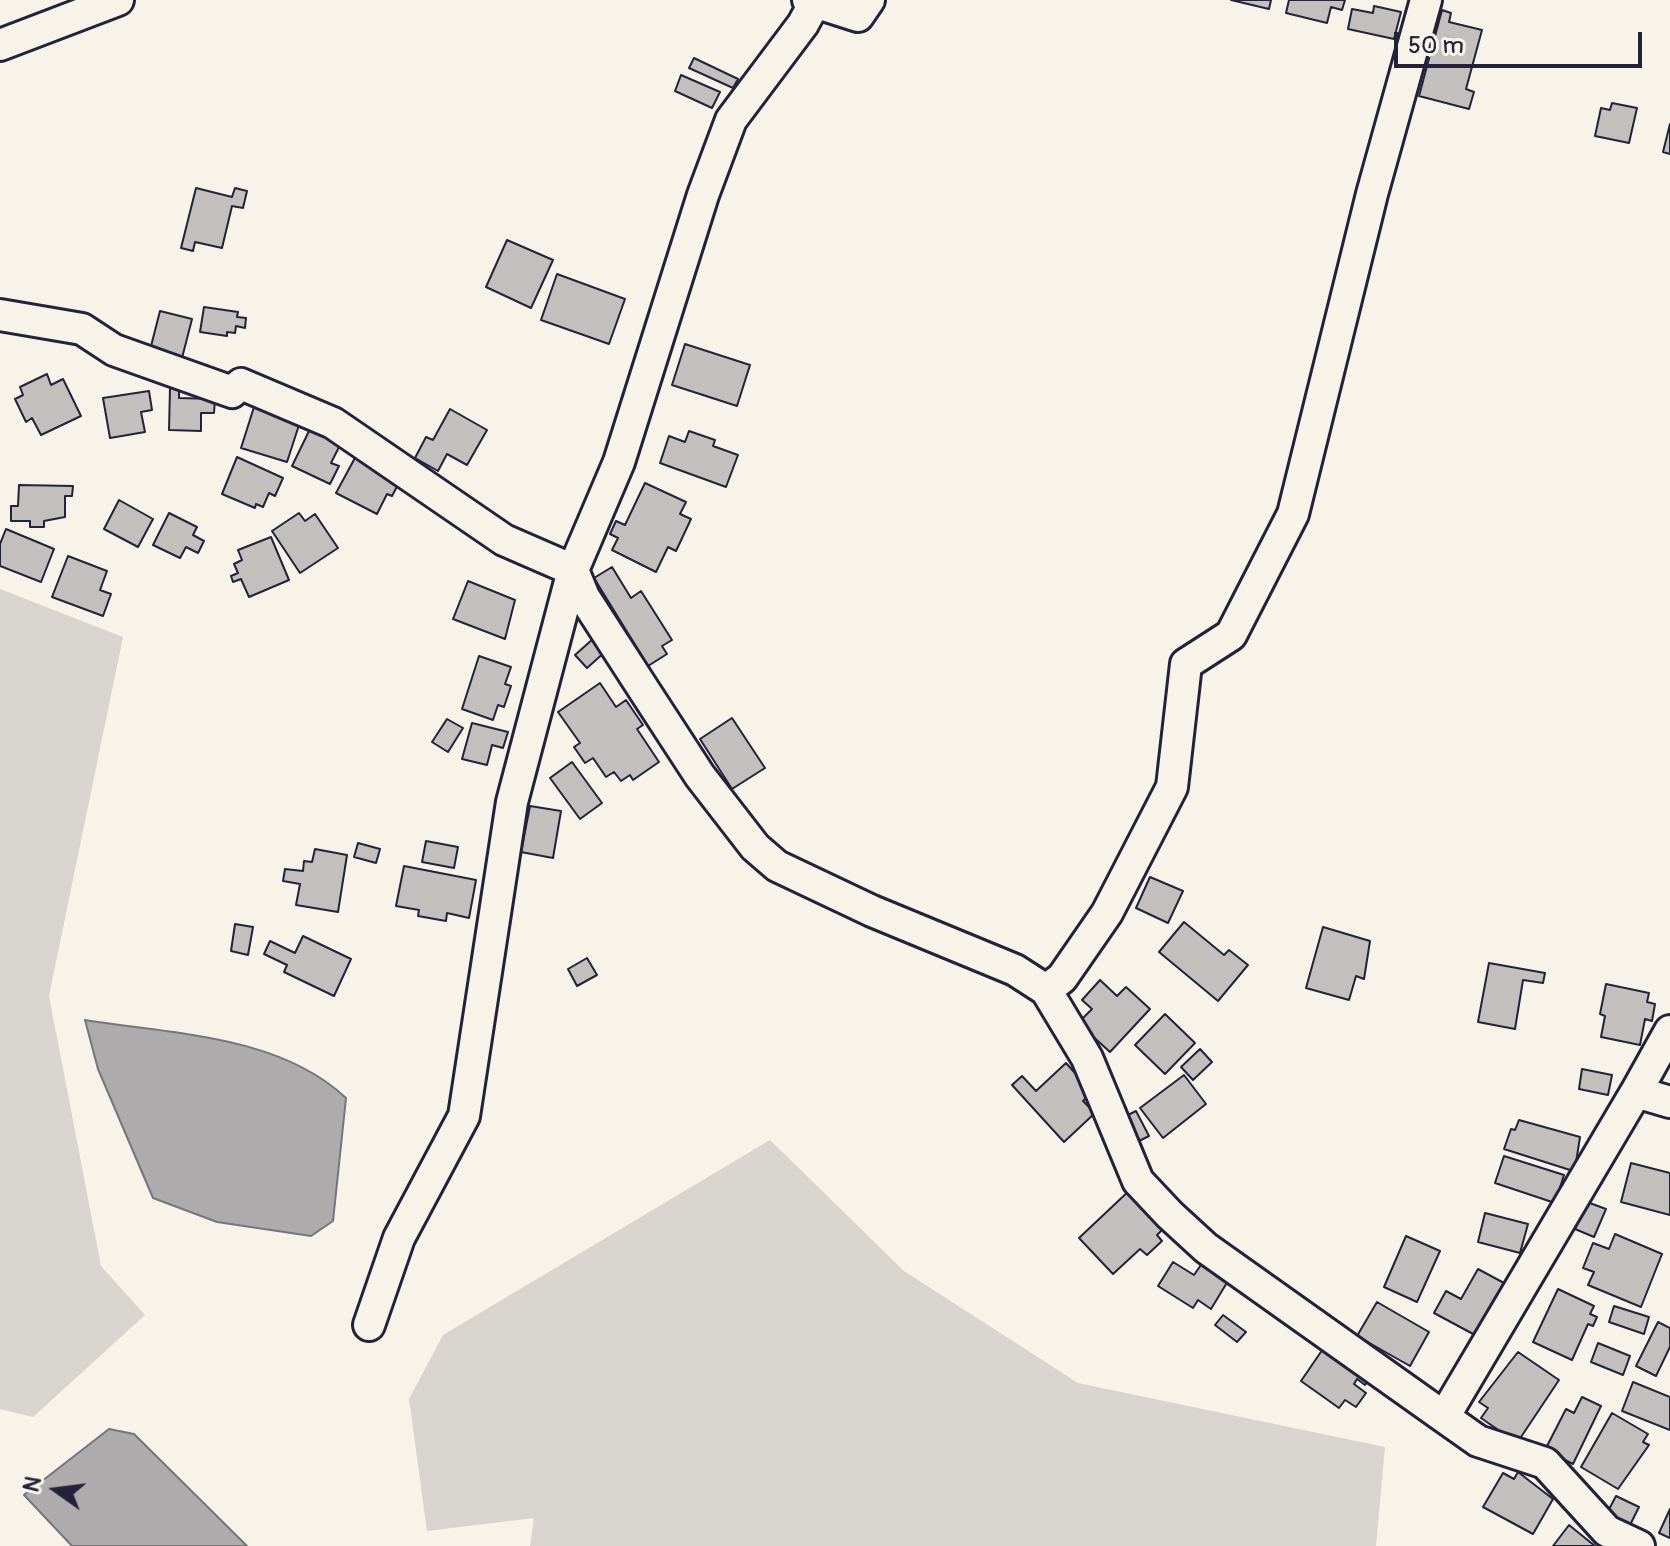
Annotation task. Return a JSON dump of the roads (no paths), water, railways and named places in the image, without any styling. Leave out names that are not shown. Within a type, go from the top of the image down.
[{"type":"street","points":[[0,45],[118,0]]},
{"type":"street","points":[[369,1325],[399,1238],[464,1116],[512,802],[573,570],[619,462],[703,195],[731,120],[813,2],[858,16],[869,0]]},
{"type":"street","points":[[1046,990],[1062,978],[1107,913],[1172,787],[1186,664],[1231,635],[1293,514],[1372,194],[1426,0]]},
{"type":"street","points":[[0,315],[82,329],[114,350],[167,371],[232,392],[241,384],[333,423],[504,540],[573,570],[584,597],[700,776],[755,847],[777,866],[1015,970],[1046,990],[1087,1058],[1138,1181],[1159,1204],[1206,1248],[1478,1441],[1545,1463],[1607,1531],[1639,1546]]},
{"type":"street","points":[[1444,1417],[1670,1031]]},
{"type":"street","points":[[1636,1092],[1670,1102]]}]
